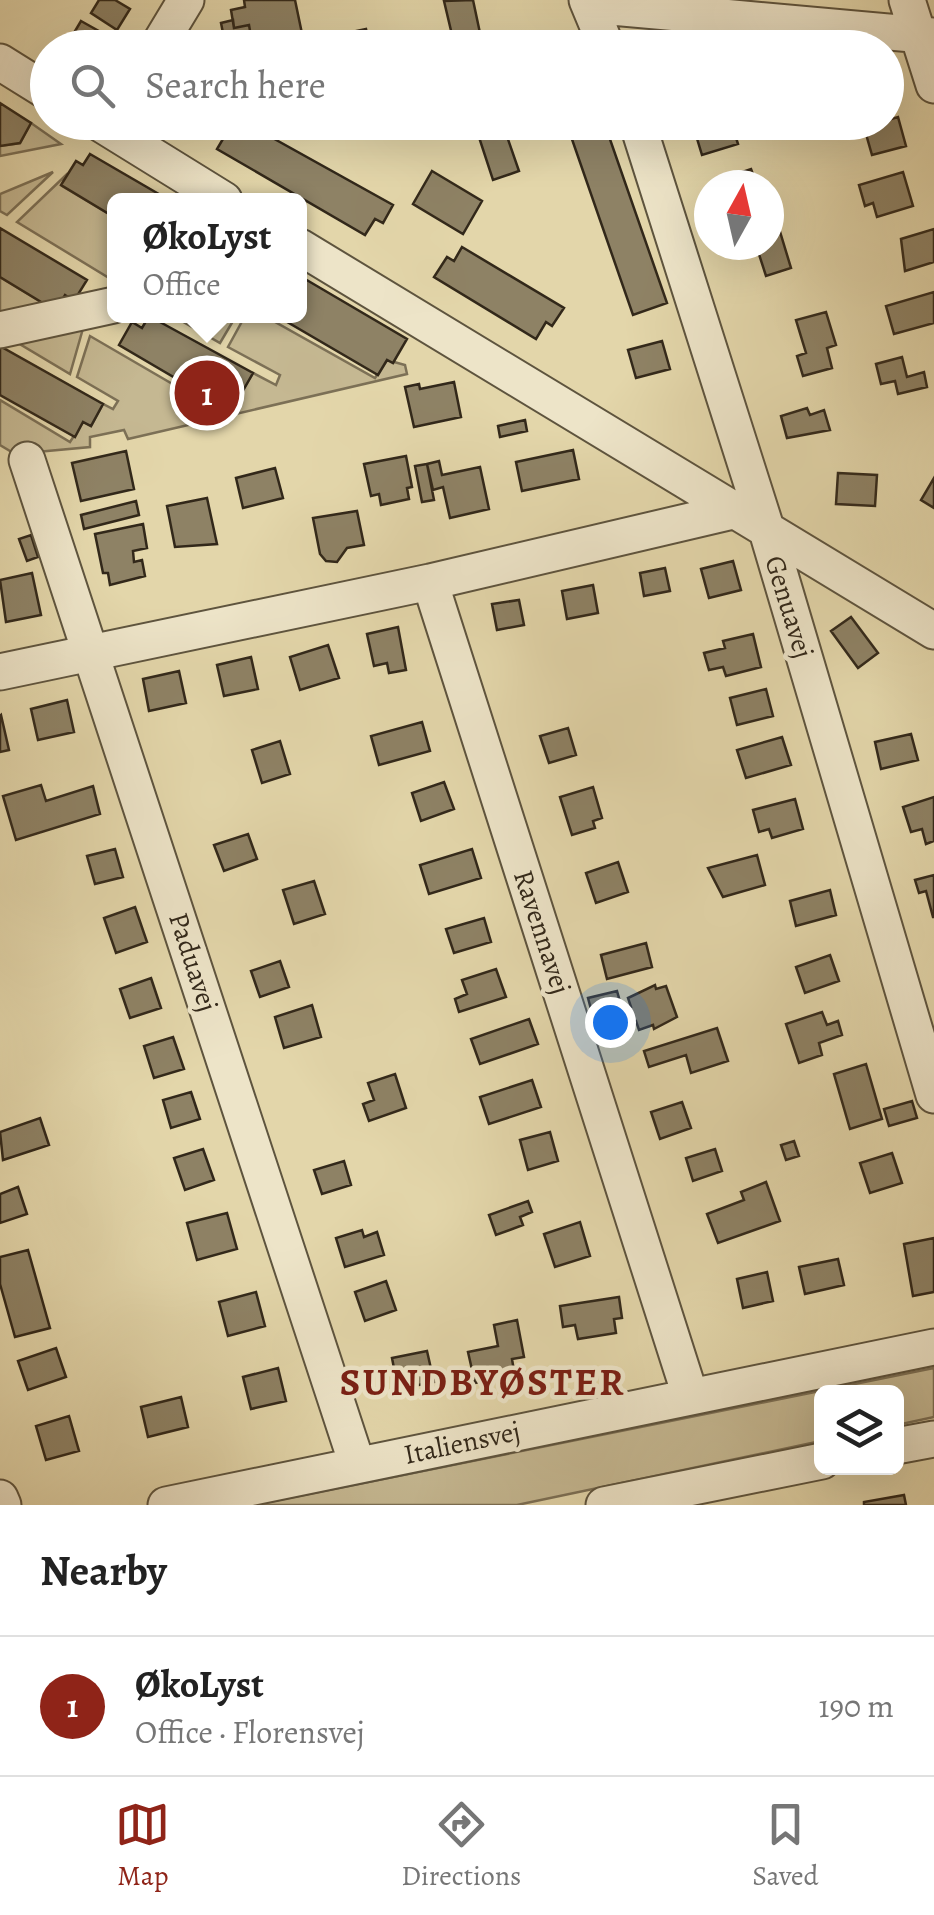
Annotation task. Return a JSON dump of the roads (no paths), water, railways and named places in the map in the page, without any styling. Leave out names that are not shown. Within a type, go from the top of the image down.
[{"type":"street","points":[[168,30],[186,0]]},
{"type":"street","points":[[907,0],[927,35],[934,85]]},
{"type":"street","points":[[600,30],[588,2],[876,30]]},
{"type":"street","points":[[0,62],[30,81]]},
{"type":"street","points":[[130,140],[213,193]]},
{"type":"street","name":"Genuavej","points":[[643,140],[766,531],[934,1095]]},
{"type":"street","points":[[307,251],[934,630]]},
{"type":"street","points":[[0,330],[107,307]]},
{"type":"street","name":"Paduavej","points":[[27,460],[357,1464]]},
{"type":"street","points":[[0,672],[430,582],[737,510]]},
{"type":"street","name":"Ravennavej","points":[[430,582],[690,1395]]},
{"type":"street","name":"Italiensvej","points":[[166,1505],[934,1347]]},
{"type":"street","points":[[904,1445],[934,1439]]},
{"type":"street","points":[[604,1505],[706,1494],[814,1463]]},
{"type":"street","points":[[0,1498],[3,1505]]},
{"type":"place","name":"ØkoLyst","points":[[207,393]]},
{"type":"district","name":"SUNDBYØSTER","points":[[483,1382]]}]
